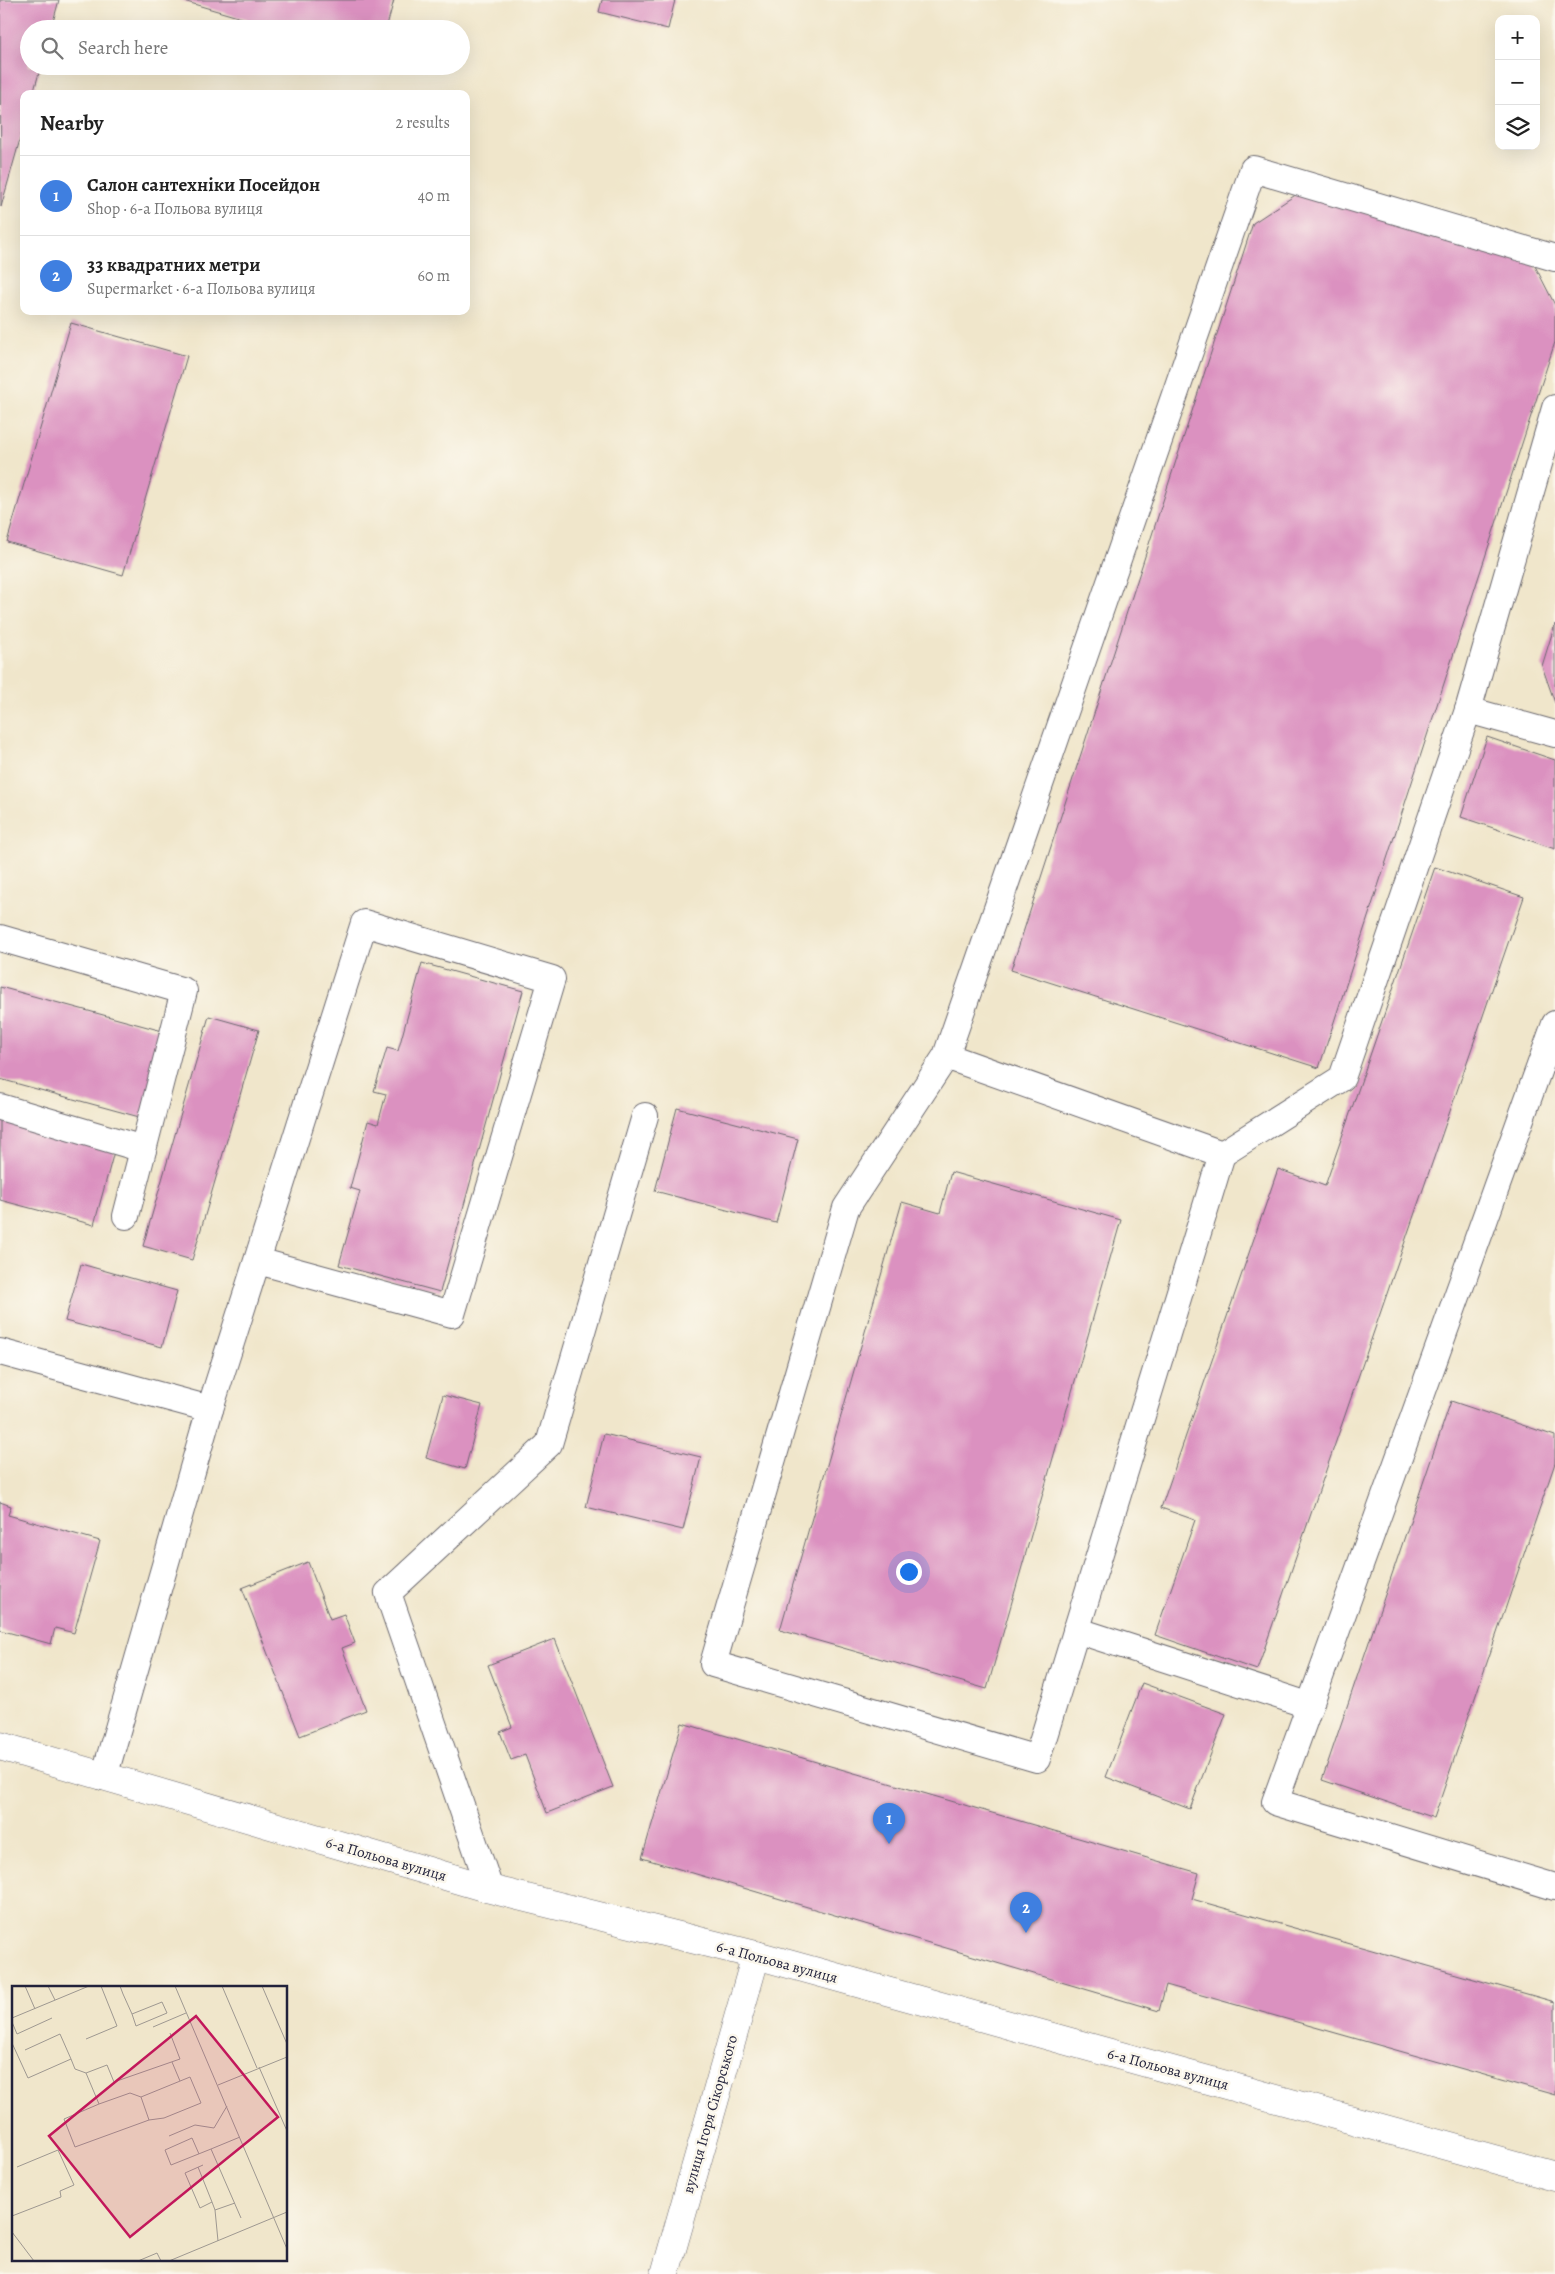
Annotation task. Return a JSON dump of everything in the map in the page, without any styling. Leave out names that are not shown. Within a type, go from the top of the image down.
[{"type":"street","name":"6-а Польова вулиця","points":[[0,1746],[490,1889],[756,1955],[1555,2176]]},
{"type":"street","name":"вулиця Ігоря Сікорського","points":[[665,2274],[756,1955]]},
{"type":"lane","points":[[1555,258],[1253,169],[946,1056],[846,1208],[713,1664],[1037,1759],[1222,1154],[1342,1078],[1468,710],[1555,408]]},
{"type":"lane","points":[[1468,710],[1555,734]]},
{"type":"lane","points":[[104,1777],[210,1409],[364,923],[552,979],[452,1314],[258,1261]]},
{"type":"lane","points":[[0,938],[184,991],[126,1216]]},
{"type":"lane","points":[[1555,1024],[1308,1705],[1275,1802],[1555,1887]]},
{"type":"lane","points":[[946,1056],[1222,1154]]},
{"type":"lane","points":[[0,1108],[143,1149]]},
{"type":"lane","points":[[490,1889],[388,1593],[549,1444],[645,1116]]},
{"type":"lane","points":[[0,1352],[210,1409]]},
{"type":"lane","points":[[1076,1630],[1308,1705]]},
{"type":"building","points":[[0,0],[59,0],[53,20],[20,20],[20,75],[38,75],[34,90],[20,90],[20,139],[1,207]]},
{"type":"building","points":[[180,0],[394,0],[388,20],[248,20]]},
{"type":"building","points":[[602,0],[675,0],[668,29],[599,12]]},
{"type":"building","points":[[1300,192],[1534,264],[1555,305],[1555,342],[1319,1068],[1011,970],[1253,223]]},
{"type":"building","points":[[71,323],[187,356],[123,575],[7,542]]},
{"type":"building","points":[[1555,624],[1555,703],[1542,666]]},
{"type":"building","points":[[1487,737],[1555,760],[1555,849],[1461,817]]},
{"type":"building","points":[[1435,867],[1524,897],[1257,1670],[1155,1635],[1195,1520],[1161,1508],[1278,1169],[1325,1186]]},
{"type":"building","points":[[422,963],[523,991],[440,1292],[339,1265],[360,1191],[350,1188],[368,1121],[378,1124],[386,1094],[374,1091],[387,1048],[398,1051]]},
{"type":"building","points":[[0,987],[166,1032],[143,1118],[0,1079]]},
{"type":"building","points":[[209,1016],[259,1030],[192,1260],[143,1246]]},
{"type":"building","points":[[677,1108],[798,1139],[776,1223],[655,1191]]},
{"type":"building","points":[[0,1117],[115,1148],[94,1225],[0,1200]]},
{"type":"building","points":[[951,1172],[1121,1220],[987,1689],[780,1630],[902,1202],[940,1213]]},
{"type":"building","points":[[81,1264],[177,1291],[162,1347],[65,1321]]},
{"type":"building","points":[[443,1395],[482,1405],[465,1469],[426,1458]]},
{"type":"building","points":[[1451,1401],[1555,1436],[1555,1463],[1434,1818],[1322,1780]]},
{"type":"building","points":[[604,1434],[701,1457],[683,1530],[586,1507]]},
{"type":"building","points":[[0,1502],[11,1506],[8,1515],[100,1541],[74,1633],[55,1628],[51,1644],[0,1630]]},
{"type":"building","points":[[308,1562],[330,1619],[344,1614],[355,1643],[342,1648],[366,1710],[300,1736],[242,1588]]},
{"type":"building","points":[[555,1639],[613,1787],[547,1813],[525,1755],[511,1760],[500,1732],[512,1727],[488,1665]]},
{"type":"building","points":[[1142,1683],[1226,1714],[1190,1809],[1106,1777]]},
{"type":"building","points":[[682,1723],[1199,1873],[1192,1899],[1555,2002],[1555,2095],[1166,1985],[1159,2011],[642,1858]]},
{"type":"place","name":"Салон сантехніки Посейдон","points":[[889,1844]]},
{"type":"place","name":"33 квадратних метри","points":[[1026,1933]]}]
